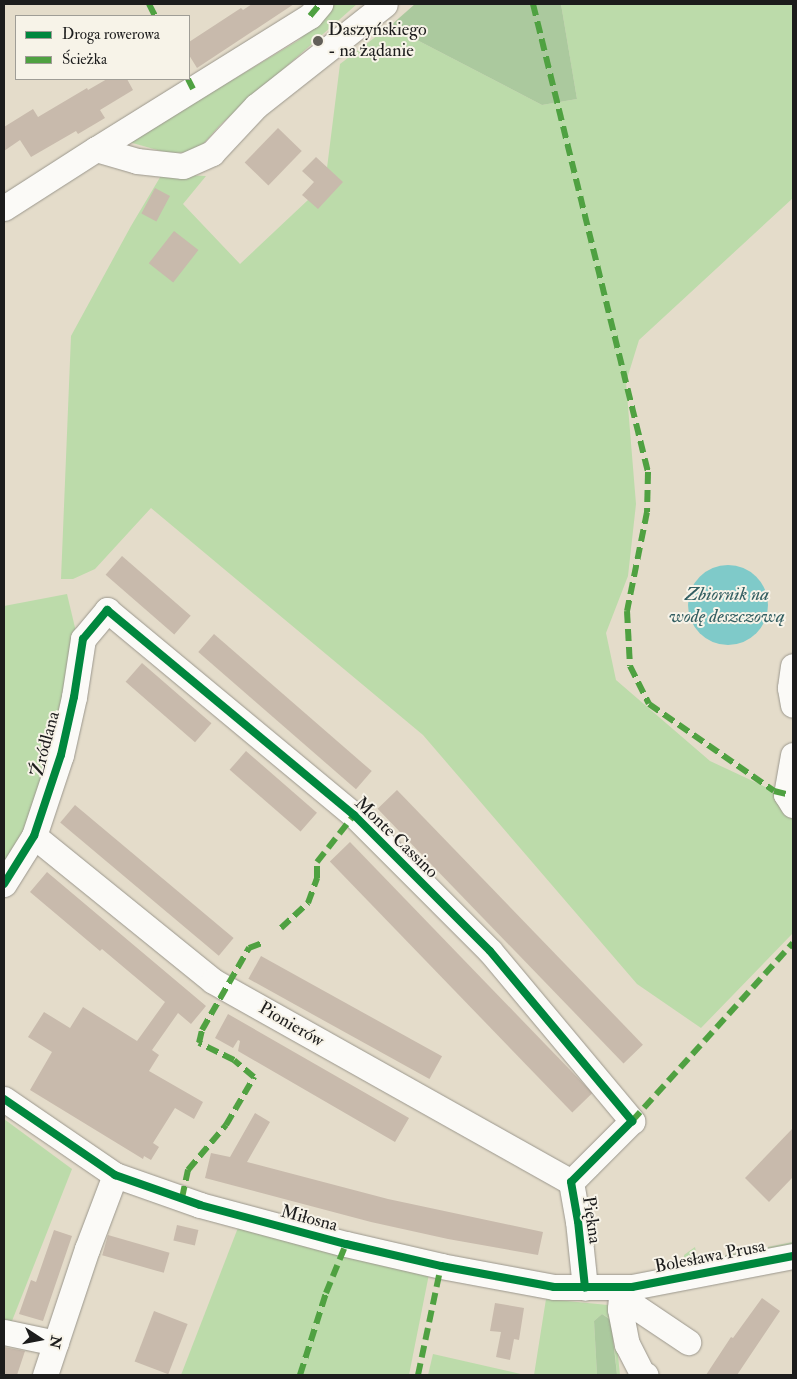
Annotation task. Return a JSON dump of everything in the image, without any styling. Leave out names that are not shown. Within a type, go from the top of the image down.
[{"type":"street","points":[[96,150],[137,161],[183,166],[212,153],[256,106],[385,4]]},
{"type":"street","points":[[4,208],[315,10]]},
{"type":"street","name":"Źródlana","points":[[4,884],[34,836],[61,755],[74,697],[83,639],[107,610]]},
{"type":"street","name":"Monte Cassino","points":[[107,610],[354,815],[490,951],[632,1121]]},
{"type":"street","points":[[793,666],[790,688],[793,705]]},
{"type":"street","points":[[793,755],[786,794],[793,805]]},
{"type":"street","name":"Pionierów","points":[[34,836],[213,981],[571,1182]]},
{"type":"street","name":"Miłosna","points":[[4,1100],[115,1175],[200,1205],[346,1244],[554,1287],[627,1292]]},
{"type":"street","name":"Piękna","points":[[585,1288],[578,1221],[571,1182],[632,1121]]},
{"type":"street","points":[[45,1375],[86,1249],[115,1175]]},
{"type":"street","name":"Bolesława Prusa","points":[[627,1292],[793,1256]]},
{"type":"street","points":[[646,1375],[642,1373],[624,1333],[620,1309],[627,1292],[688,1342]]},
{"type":"street","points":[[4,1332],[56,1343]]},
{"type":"green space","points":[[333,4],[357,4],[221,124],[196,152],[168,153],[129,142],[299,40]]},
{"type":"green space","points":[[415,4],[561,4],[577,99],[542,105],[390,26]]},
{"type":"green space","points":[[561,4],[793,4],[793,198],[639,340],[626,382],[636,504],[628,576],[606,633],[616,680],[710,761],[774,791],[793,821],[793,933],[701,1028],[637,984],[423,735],[151,508],[95,569],[73,579],[61,579],[71,336],[131,226],[162,174],[206,176],[183,204],[240,264],[325,184],[340,64],[390,26],[542,105],[577,99]]},
{"type":"green space","points":[[67,594],[77,636],[40,815],[4,874],[4,606]]},
{"type":"green space","points":[[4,1119],[72,1169],[10,1326],[4,1323]]},
{"type":"green space","points":[[241,1220],[430,1269],[409,1375],[181,1375]]},
{"type":"green space","points":[[793,1242],[793,1245],[690,1268],[684,1263],[684,1255],[695,1247],[698,1261]]},
{"type":"green space","points":[[546,1299],[608,1305],[612,1312],[620,1375],[617,1375],[612,1320],[602,1314],[594,1321],[597,1375],[534,1375]]},
{"type":"green space","points":[[602,1314],[611,1320],[617,1375],[597,1375],[594,1321]]},
{"type":"green space","points":[[433,1354],[525,1375],[428,1375]]},
{"type":"water","name":"Zbiornik na wodę deszczową","points":[[728,565],[743,568],[756,577],[765,590],[768,605],[765,620],[756,633],[743,642],[728,645],[713,642],[700,633],[691,620],[688,605],[691,590],[700,577],[713,568]]},
{"type":"building","points":[[252,4],[294,4],[197,68],[190,57],[190,41],[241,8],[243,10]]},
{"type":"building","points":[[105,80],[128,80],[133,90],[100,110],[105,118],[78,134],[76,131],[31,157],[20,140],[4,151],[4,127],[33,109],[38,117],[87,88],[88,90]]},
{"type":"building","points":[[278,128],[302,151],[268,185],[245,163]]},
{"type":"building","points":[[316,157],[343,182],[318,209],[302,195],[314,182],[302,171]]},
{"type":"building","points":[[155,188],[170,196],[156,222],[141,214]]},
{"type":"building","points":[[174,231],[198,250],[173,282],[149,263]]},
{"type":"building","points":[[122,556],[191,616],[174,635],[106,575]]},
{"type":"building","points":[[214,634],[372,771],[356,789],[198,652]]},
{"type":"building","points":[[142,663],[211,723],[195,742],[126,682]]},
{"type":"building","points":[[246,751],[317,813],[301,832],[230,770]]},
{"type":"building","points":[[397,790],[643,1045],[623,1063],[378,809]]},
{"type":"building","points":[[75,805],[234,938],[219,956],[60,823]]},
{"type":"building","points":[[350,842],[592,1093],[572,1113],[330,861]]},
{"type":"building","points":[[47,872],[206,1006],[191,1024],[178,1013],[152,1050],[159,1055],[149,1071],[203,1102],[194,1119],[175,1108],[153,1143],[159,1147],[151,1160],[144,1156],[143,1159],[30,1090],[52,1052],[28,1037],[44,1012],[70,1028],[83,1007],[137,1041],[165,1002],[102,949],[100,951],[30,892]]},
{"type":"building","points":[[261,956],[442,1056],[429,1079],[248,979]]},
{"type":"building","points":[[228,1014],[409,1118],[395,1142],[238,1051],[240,1041],[238,1040],[233,1048],[215,1038]]},
{"type":"building","points":[[255,1113],[270,1122],[247,1162],[388,1199],[543,1232],[538,1255],[448,1239],[371,1222],[205,1178],[211,1153],[230,1157]]},
{"type":"building","points":[[793,1128],[793,1177],[769,1202],[745,1178]]},
{"type":"building","points":[[177,1225],[198,1230],[195,1246],[173,1241]]},
{"type":"building","points":[[54,1230],[72,1236],[43,1321],[19,1314],[31,1280],[36,1282]]},
{"type":"building","points":[[108,1235],[170,1253],[164,1273],[102,1255]]},
{"type":"building","points":[[762,1298],[780,1311],[737,1375],[706,1375],[731,1337],[733,1338]]},
{"type":"building","points":[[495,1303],[524,1308],[519,1340],[514,1339],[510,1360],[496,1357],[501,1332],[490,1331]]},
{"type":"building","points":[[154,1311],[188,1324],[168,1374],[135,1361]]},
{"type":"building","points":[[4,1347],[25,1351],[17,1375],[4,1375]]},
{"type":"marked path","points":[[149,4],[154,15]]},
{"type":"marked path","points":[[310,16],[320,4]]},
{"type":"marked path","points":[[533,4],[648,472],[647,512],[627,611],[630,666],[649,704],[774,791],[786,794]]},
{"type":"marked path","points":[[188,80],[193,89]]},
{"type":"marked path","points":[[281,928],[308,903],[317,878],[317,862],[354,815]]},
{"type":"marked path","points":[[182,1198],[188,1170],[226,1125],[254,1077],[234,1060],[199,1043],[202,1030],[249,948],[262,943]]},
{"type":"marked path","points":[[632,1121],[793,943]]},
{"type":"marked path","points":[[300,1375],[326,1293],[346,1244]]},
{"type":"marked path","points":[[418,1375],[441,1266]]},
{"type":"cycle path","points":[[4,884],[34,836],[61,755],[74,697],[83,639],[107,610],[354,815],[490,951],[632,1121],[571,1182],[578,1221],[585,1288]]},
{"type":"cycle path","points":[[4,1099],[115,1175],[200,1205],[346,1244],[441,1266],[554,1287],[632,1287],[793,1256]]},
{"type":"place","name":"Daszyńskiego - na żądanie","points":[[318,41]]}]
